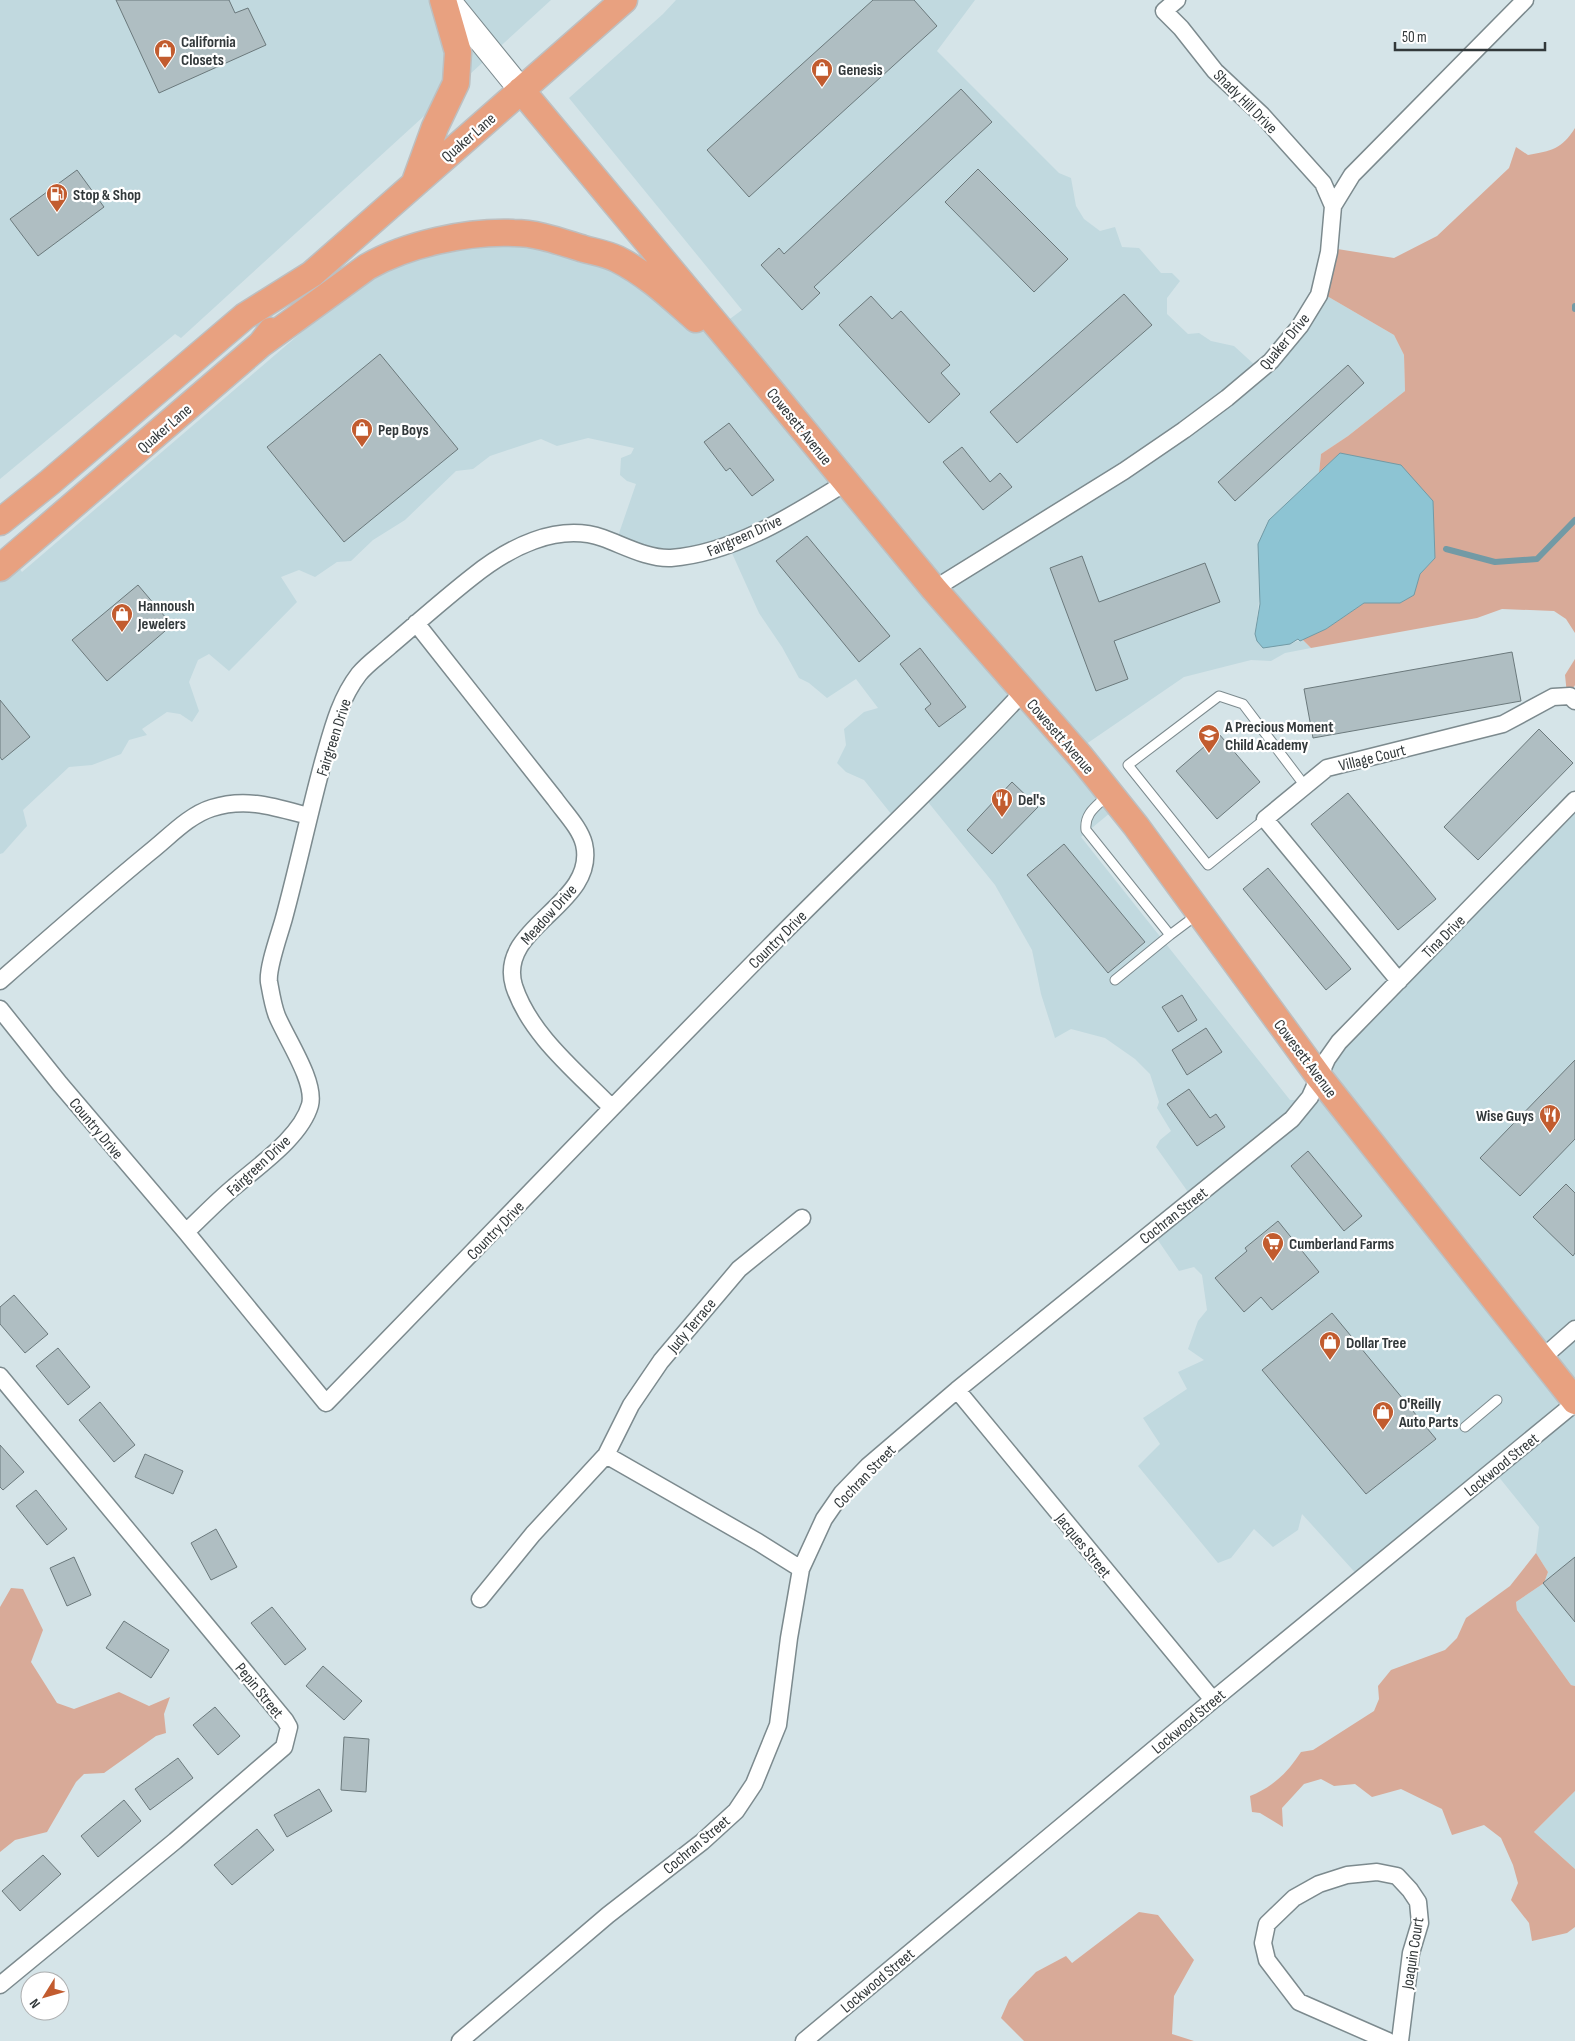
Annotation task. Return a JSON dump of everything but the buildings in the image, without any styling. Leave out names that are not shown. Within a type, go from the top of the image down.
[{"type":"main road","points":[[414,185],[435,127],[456,83],[458,52],[443,0]]},
{"type":"main road","points":[[448,0],[521,90]]},
{"type":"main road","name":"Quaker Lane","points":[[0,522],[50,482],[245,316],[312,274],[624,0]]},
{"type":"main road","name":"Cowesett Avenue","points":[[521,90],[750,364],[845,483],[934,589],[1067,740],[1110,793],[1200,912],[1320,1078],[1575,1402]]},
{"type":"main road","points":[[261,344],[382,258],[440,241],[476,235],[514,233],[544,236],[615,258],[647,277],[750,364]]},
{"type":"main road","name":"Quaker Lane","points":[[0,568],[261,344],[312,274]]},
{"type":"street","name":"Shady Hill Drive","points":[[1177,0],[1164,11],[1181,28],[1215,71],[1262,115],[1323,182],[1333,206]]},
{"type":"street","name":"Quaker Drive","points":[[934,589],[1124,470],[1184,430],[1227,398],[1270,361],[1300,326],[1319,295],[1329,252],[1333,206],[1352,175],[1525,0]]},
{"type":"street","name":"Fairgreen Drive","points":[[186,1232],[232,1189],[268,1159],[299,1126],[311,1103],[308,1083],[301,1064],[276,1014],[268,978],[308,816],[336,717],[345,696],[360,673],[475,574],[513,550],[543,537],[573,531],[600,537],[639,552],[667,558],[700,554],[752,534],[813,503],[845,483]]},
{"type":"street","name":"Meadow Drive","points":[[416,623],[555,799],[584,842],[586,857],[575,887],[519,946],[512,966],[514,985],[527,1014],[551,1046],[611,1107]]},
{"type":"street","name":"Country Drive","points":[[0,1009],[60,1084],[186,1232],[326,1403],[511,1214],[611,1107],[782,934],[972,748],[1023,692]]},
{"type":"street","name":"Village Court","points":[[1265,819],[1327,768],[1503,724],[1553,697],[1570,696],[1575,701]]},
{"type":"street","name":"Tina Drive","points":[[1320,1078],[1330,1055],[1339,1042],[1575,800]]},
{"type":"street","points":[[0,980],[113,882],[205,810],[239,802],[263,803],[308,816]]},
{"type":"street","points":[[1265,819],[1399,981]]},
{"type":"street","name":"Cochran Street","points":[[460,2041],[608,1915],[702,1842],[736,1811],[754,1784],[778,1725],[789,1638],[801,1569],[824,1519],[842,1493],[868,1466],[957,1390],[1292,1119],[1310,1097],[1320,1078]]},
{"type":"street","name":"Judy Terrace","points":[[480,1599],[533,1534],[606,1455],[631,1405],[661,1361],[739,1269],[802,1218]]},
{"type":"street","points":[[1541,1359],[1575,1329]]},
{"type":"street","name":"Pepin Street","points":[[0,1376],[289,1727],[284,1747],[175,1841],[0,1985]]},
{"type":"street","name":"Jacques Street","points":[[957,1390],[1213,1700]]},
{"type":"street","name":"Lockwood Street","points":[[804,2041],[1213,1700],[1575,1402]]},
{"type":"street","points":[[606,1455],[758,1542],[801,1569]]},
{"type":"street","name":"Joaquin Court","points":[[1388,2041],[1299,2002],[1266,1960],[1263,1943],[1267,1924],[1294,1898],[1320,1884],[1347,1875],[1377,1872],[1397,1876],[1410,1890],[1418,1902],[1420,1923],[1411,1953],[1400,2041]]},
{"type":"lane","points":[[1265,819],[1208,865],[1128,765],[1219,696],[1243,704],[1305,786]]},
{"type":"lane","points":[[1110,793],[1091,812],[1085,821],[1086,830],[1170,935]]},
{"type":"lane","points":[[1115,980],[1200,912]]},
{"type":"lane","points":[[1465,1427],[1497,1400]]},
{"type":"shaded area","points":[[0,0],[551,0],[181,338],[175,334],[0,479]]},
{"type":"shaded area","points":[[676,0],[975,0],[937,51],[1059,173],[1071,178],[1076,206],[1084,219],[1100,231],[1115,227],[1122,247],[1139,248],[1161,273],[1172,273],[1180,281],[1167,298],[1167,314],[1188,334],[1199,333],[1211,341],[1234,346],[1257,367],[1327,296],[1394,335],[1404,355],[1405,391],[1348,436],[1321,454],[1319,473],[1269,520],[1255,634],[1290,644],[1302,639],[1311,648],[1285,653],[1271,661],[1251,660],[1184,677],[1076,751],[1116,808],[1081,837],[1290,1100],[1295,1100],[1324,1073],[1320,1060],[1575,806],[1575,1686],[1571,1685],[1517,1610],[1516,1602],[1544,1583],[1548,1572],[1536,1553],[1539,1527],[1494,1471],[1361,1579],[1302,1514],[1298,1530],[1273,1547],[1254,1529],[1231,1558],[1218,1563],[1138,1466],[1160,1444],[1143,1418],[1187,1389],[1178,1372],[1204,1360],[1188,1349],[1198,1321],[1207,1310],[1202,1275],[1194,1267],[1179,1271],[1151,1230],[1187,1196],[1188,1192],[1156,1147],[1160,1140],[1171,1131],[1157,1108],[1159,1102],[1150,1074],[1135,1059],[1105,1038],[1071,1029],[1055,1038],[1041,994],[1032,950],[995,885],[924,797],[896,820],[864,780],[846,772],[837,763],[846,745],[844,729],[864,712],[878,708],[856,679],[827,698],[809,683],[799,678],[782,647],[759,613],[731,551],[698,556],[616,542],[636,484],[627,481],[620,475],[621,458],[631,454],[634,448],[588,438],[557,446],[541,439],[490,456],[473,469],[456,471],[405,520],[373,540],[351,561],[337,562],[315,577],[299,570],[281,577],[297,602],[229,671],[209,654],[198,660],[189,682],[199,711],[192,722],[180,714],[167,712],[142,729],[147,735],[129,740],[121,754],[92,765],[69,767],[23,810],[27,826],[0,854],[0,568],[12,558],[22,572],[374,270],[514,233],[605,257],[712,332],[742,310],[569,98],[663,14]]},
{"type":"shaded area","points":[[1575,128],[1575,633],[1566,619],[1554,611],[1502,609],[1477,618],[1311,648],[1302,639],[1326,629],[1364,603],[1400,603],[1413,595],[1420,574],[1435,558],[1340,453],[1319,473],[1321,454],[1348,436],[1405,391],[1404,355],[1394,335],[1327,296],[1331,248],[1394,258],[1437,236],[1509,168],[1516,147],[1528,155],[1550,150],[1565,141]]},
{"type":"shaded area","points":[[1575,659],[1575,685],[1570,694],[1567,694],[1565,675]]},
{"type":"shaded area","points":[[1536,1553],[1548,1572],[1544,1583],[1516,1602],[1517,1610],[1571,1685],[1575,1686],[1575,1791],[1534,1832],[1575,1869],[1575,1927],[1567,1933],[1532,1941],[1529,1923],[1511,1900],[1518,1883],[1513,1865],[1501,1838],[1484,1825],[1452,1835],[1442,1809],[1401,1789],[1372,1797],[1355,1784],[1334,1786],[1321,1779],[1304,1784],[1282,1808],[1283,1827],[1260,1813],[1252,1812],[1250,1796],[1266,1788],[1279,1778],[1301,1752],[1313,1750],[1374,1711],[1379,1699],[1378,1686],[1391,1670],[1445,1650],[1457,1638],[1466,1618],[1510,1586]]},
{"type":"shaded area","points":[[11,1588],[23,1589],[43,1630],[31,1662],[57,1703],[74,1709],[119,1692],[149,1706],[170,1697],[164,1714],[166,1733],[156,1736],[104,1773],[84,1774],[76,1782],[47,1832],[15,1840],[0,1852],[0,1607]]},
{"type":"shaded area","points":[[1575,1791],[1575,1869],[1534,1832]]},
{"type":"shaded area","points":[[1139,1912],[1158,1915],[1194,1960],[1174,1996],[1172,2034],[1194,2041],[1024,2041],[1001,2018],[1009,2000],[1036,1972],[1066,1956],[1072,1963]]},
{"type":"water","points":[[1340,453],[1401,465],[1433,501],[1435,558],[1420,574],[1414,595],[1400,603],[1364,603],[1326,629],[1300,641],[1298,639],[1290,644],[1263,648],[1257,641],[1255,634],[1260,604],[1258,544],[1269,520]]},
{"type":"waterway","points":[[1446,549],[1495,562],[1537,559],[1575,520]]},
{"type":"place","name":"California Closets","points":[[165,69]]},
{"type":"place","name":"Genesis","points":[[822,88]]},
{"type":"place","name":"Stop & Shop","points":[[57,213]]},
{"type":"place","name":"Pep Boys","points":[[362,448]]},
{"type":"place","name":"Hannoush Jewelers","points":[[122,633]]},
{"type":"place","name":"A Precious Moment Child Academy","points":[[1209,754]]},
{"type":"place","name":"Del's","points":[[1002,818]]},
{"type":"place","name":"Wise Guys","points":[[1550,1134]]},
{"type":"place","name":"Cumberland Farms","points":[[1273,1262]]},
{"type":"place","name":"Dollar Tree","points":[[1330,1361]]},
{"type":"place","name":"O'Reilly Auto Parts","points":[[1383,1431]]}]
